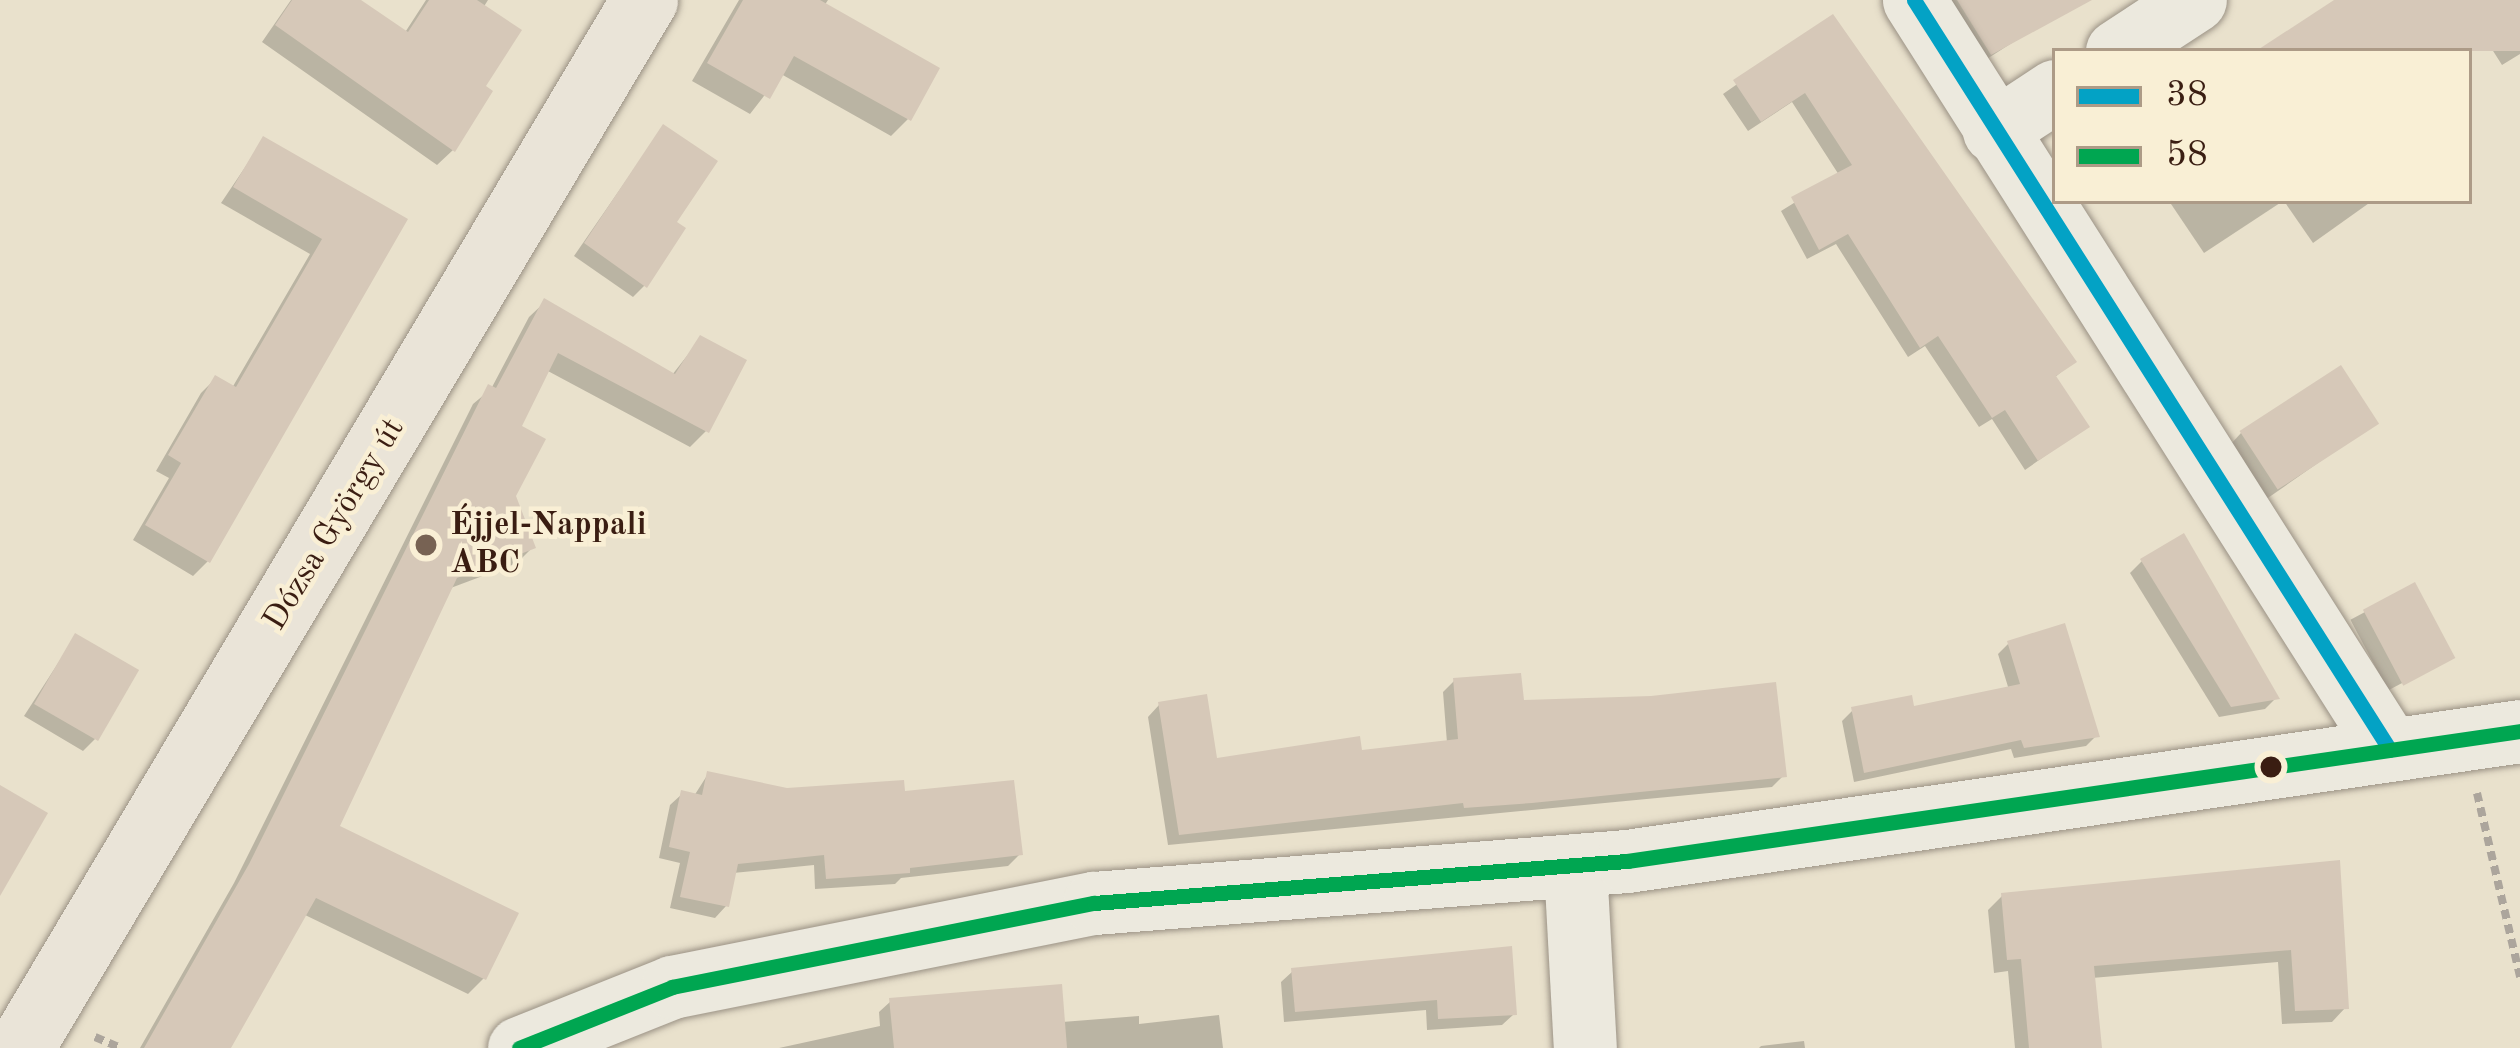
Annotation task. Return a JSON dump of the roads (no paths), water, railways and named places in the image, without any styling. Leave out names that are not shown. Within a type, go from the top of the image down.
[{"type":"main road","name":"Dózsa György út","points":[[21,1048],[645,0]]},
{"type":"street","points":[[1914,0],[2390,750]]},
{"type":"street","points":[[2121,48],[2194,0]]},
{"type":"street","points":[[1994,131],[2052,94]]},
{"type":"street","points":[[519,1048],[672,987],[1094,903],[1575,866],[2492,735]]},
{"type":"street","points":[[1575,866],[1586,1048]]},
{"type":"place","name":"Éjjel-Nappali ABC","points":[[426,545]]}]
